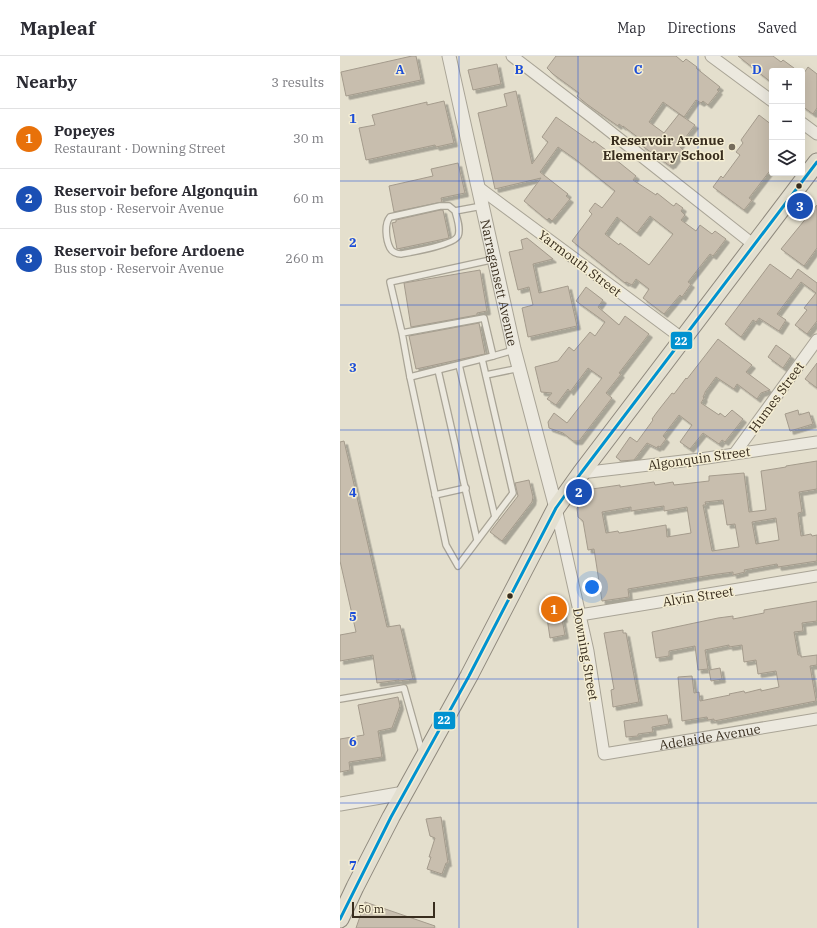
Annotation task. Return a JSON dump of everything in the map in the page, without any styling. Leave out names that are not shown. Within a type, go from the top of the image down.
[{"type":"main road","points":[[340,919],[362,873],[404,793],[469,676],[556,508],[580,473],[817,162]]},
{"type":"street","name":"Narragansett Avenue","points":[[449,56],[514,349],[556,508]]},
{"type":"street","points":[[512,56],[754,245]]},
{"type":"street","points":[[711,56],[769,99]]},
{"type":"street","points":[[805,125],[817,134]]},
{"type":"street","name":"Yarmouth Street","points":[[478,187],[682,339]]},
{"type":"street","name":"Humes Street","points":[[735,453],[817,340]]},
{"type":"street","name":"Algonquin Street","points":[[580,473],[817,442]]},
{"type":"street","name":"Downing Street","points":[[556,508],[588,651],[604,754]]},
{"type":"street","name":"Alvin Street","points":[[580,615],[817,576]]},
{"type":"street","name":"Adelaide Avenue","points":[[604,754],[817,719]]},
{"type":"street","points":[[340,804],[404,793]]},
{"type":"lane","points":[[455,211],[459,234],[456,239],[447,243],[401,254],[396,254],[390,249],[385,227],[386,221],[390,217],[440,206],[449,206],[455,211],[483,206]]},
{"type":"lane","points":[[482,359],[513,493],[458,566],[446,545],[390,282],[495,259]]},
{"type":"lane","points":[[402,333],[484,318],[493,356]]},
{"type":"lane","points":[[410,377],[482,359],[514,349]]},
{"type":"lane","points":[[459,365],[495,517]]},
{"type":"lane","points":[[486,375],[520,368]]},
{"type":"lane","points":[[438,370],[477,540]]},
{"type":"lane","points":[[435,495],[466,488]]},
{"type":"lane","points":[[340,699],[404,688],[426,752]]},
{"type":"building","points":[[416,56],[421,80],[346,96],[341,72]]},
{"type":"building","points":[[556,56],[676,56],[683,62],[686,59],[720,87],[717,90],[719,91],[708,105],[703,101],[701,103],[696,100],[684,117],[663,102],[649,122],[664,133],[679,114],[695,125],[679,146],[683,150],[670,166],[641,145],[644,142],[623,126],[619,124],[618,126],[588,105],[577,96],[579,93],[553,74],[547,68]]},
{"type":"building","points":[[738,56],[773,56],[781,62],[783,60],[794,68],[769,68],[769,81]]},
{"type":"building","points":[[497,64],[501,84],[473,90],[468,70]]},
{"type":"building","points":[[808,67],[817,74],[817,108],[813,114],[805,108],[805,72]]},
{"type":"building","points":[[516,91],[532,164],[548,142],[542,137],[556,117],[593,143],[594,141],[606,150],[605,151],[636,176],[633,180],[656,195],[657,193],[672,205],[674,206],[676,203],[683,208],[681,211],[685,215],[681,220],[696,231],[700,225],[712,234],[715,231],[726,239],[713,256],[710,254],[688,282],[691,284],[682,297],[680,295],[664,314],[643,298],[649,289],[636,279],[632,285],[626,282],[625,283],[572,241],[592,214],[589,211],[595,203],[602,208],[615,191],[575,159],[558,147],[540,172],[568,194],[566,196],[570,199],[552,221],[549,218],[547,220],[524,201],[541,178],[495,189],[478,113],[507,106],[504,94]],"holes":[[[650,216],[673,234],[649,265],[620,243],[619,245],[605,234],[617,217],[637,233]]]},
{"type":"building","points":[[444,101],[454,143],[436,147],[435,145],[366,160],[359,128],[375,125],[372,115],[427,102],[427,105]]},
{"type":"building","points":[[759,115],[769,123],[769,172],[749,198],[752,200],[744,210],[713,187],[721,176],[723,178],[740,155],[736,152],[743,143],[741,140]]},
{"type":"building","points":[[458,163],[465,193],[441,198],[442,202],[394,212],[389,186],[433,176],[431,169]]},
{"type":"building","points":[[817,205],[817,248],[804,266],[781,249]]},
{"type":"building","points":[[443,210],[449,238],[397,249],[392,223],[396,222],[396,220]]},
{"type":"building","points":[[527,238],[553,259],[533,264],[539,293],[568,286],[577,326],[528,337],[522,308],[533,305],[529,287],[518,290],[509,252],[523,249],[521,240]]},
{"type":"building","points":[[770,264],[791,279],[798,269],[817,283],[817,321],[807,334],[795,325],[807,310],[804,308],[816,293],[801,282],[777,314],[786,320],[779,331],[759,318],[756,322],[753,320],[741,337],[725,324]]},
{"type":"building","points":[[480,270],[487,311],[477,313],[477,315],[411,327],[404,283]]},
{"type":"building","points":[[586,287],[603,300],[598,307],[619,325],[625,316],[649,334],[619,373],[621,374],[606,393],[612,398],[579,441],[573,441],[563,433],[549,428],[548,422],[554,413],[567,423],[602,378],[588,368],[570,392],[568,389],[556,405],[547,399],[552,393],[541,392],[535,367],[558,361],[569,347],[574,351],[590,332],[595,336],[605,322],[576,301]]},
{"type":"building","points":[[479,323],[485,354],[416,369],[409,336]]},
{"type":"building","points":[[718,339],[752,365],[746,372],[770,390],[761,393],[757,399],[737,384],[734,389],[716,377],[705,392],[701,403],[719,415],[720,413],[725,417],[732,410],[743,419],[725,442],[722,440],[719,444],[703,433],[690,449],[680,442],[692,425],[679,415],[663,436],[666,439],[660,447],[658,446],[657,448],[647,443],[634,460],[621,461],[616,457],[630,437],[637,442],[657,412],[672,393],[674,394],[686,378],[687,379]]},
{"type":"building","points":[[776,345],[791,356],[783,368],[768,357]]},
{"type":"building","points":[[817,363],[817,388],[805,379]]},
{"type":"building","points":[[798,410],[799,415],[809,412],[813,424],[790,431],[785,414]]},
{"type":"building","points":[[344,441],[387,627],[400,625],[413,679],[377,683],[373,655],[340,661],[340,635],[356,632],[340,561],[340,442]]},
{"type":"building","points":[[817,461],[817,489],[799,492],[802,512],[798,513],[801,536],[811,534],[812,536],[817,535],[817,561],[778,567],[777,564],[744,570],[745,572],[733,575],[733,572],[628,589],[629,597],[602,601],[594,549],[588,550],[583,521],[578,517],[577,508],[592,489],[654,482],[655,485],[673,482],[674,485],[709,481],[709,476],[744,473],[749,512],[766,510],[761,471]],"holes":[[[723,500],[727,525],[735,524],[739,547],[712,551],[703,505],[706,505],[705,502]],[[664,506],[664,511],[687,507],[691,533],[667,537],[666,525],[619,533],[618,531],[606,533],[602,512],[631,507],[631,511]],[[776,518],[779,540],[756,544],[752,522]]]},
{"type":"building","points":[[529,480],[533,497],[532,502],[502,541],[490,532],[518,496],[515,483]]},
{"type":"building","points":[[560,596],[565,635],[550,638],[544,598]]},
{"type":"building","points":[[817,601],[817,621],[802,623],[803,631],[794,632],[798,655],[801,655],[801,657],[817,655],[817,665],[810,666],[816,701],[714,721],[714,719],[708,720],[707,717],[682,721],[678,677],[692,676],[694,693],[699,692],[700,701],[744,691],[745,693],[779,687],[776,671],[758,674],[756,660],[744,662],[742,645],[729,647],[729,645],[705,650],[708,669],[698,670],[695,646],[669,651],[669,656],[656,658],[652,632],[718,618],[733,616],[733,619],[764,613],[764,610]]},
{"type":"building","points":[[623,630],[623,633],[626,633],[639,702],[613,707],[611,690],[614,689],[604,633]]},
{"type":"building","points":[[720,668],[722,679],[711,681],[709,670]]},
{"type":"building","points":[[398,697],[400,706],[392,728],[378,731],[382,757],[349,762],[350,770],[340,772],[340,739],[364,735],[358,705]]},
{"type":"building","points":[[667,715],[669,724],[652,727],[653,732],[638,734],[638,736],[626,737],[624,721]]},
{"type":"building","points":[[441,817],[448,863],[446,863],[442,874],[427,869],[435,838],[430,836],[426,819]]},
{"type":"building","points":[[365,902],[435,926],[434,928],[356,928]]},
{"type":"transit line","name":"22","points":[[340,919],[391,817],[469,676],[556,508],[817,162]]},
{"type":"place","name":"Reservoir Avenue Elementary School","points":[[732,147]]},
{"type":"place","name":"Reservoir before Ardoene","points":[[800,206]]},
{"type":"place","name":"Reservoir before Algonquin","points":[[579,492]]},
{"type":"place","name":"Popeyes","points":[[554,609]]}]
